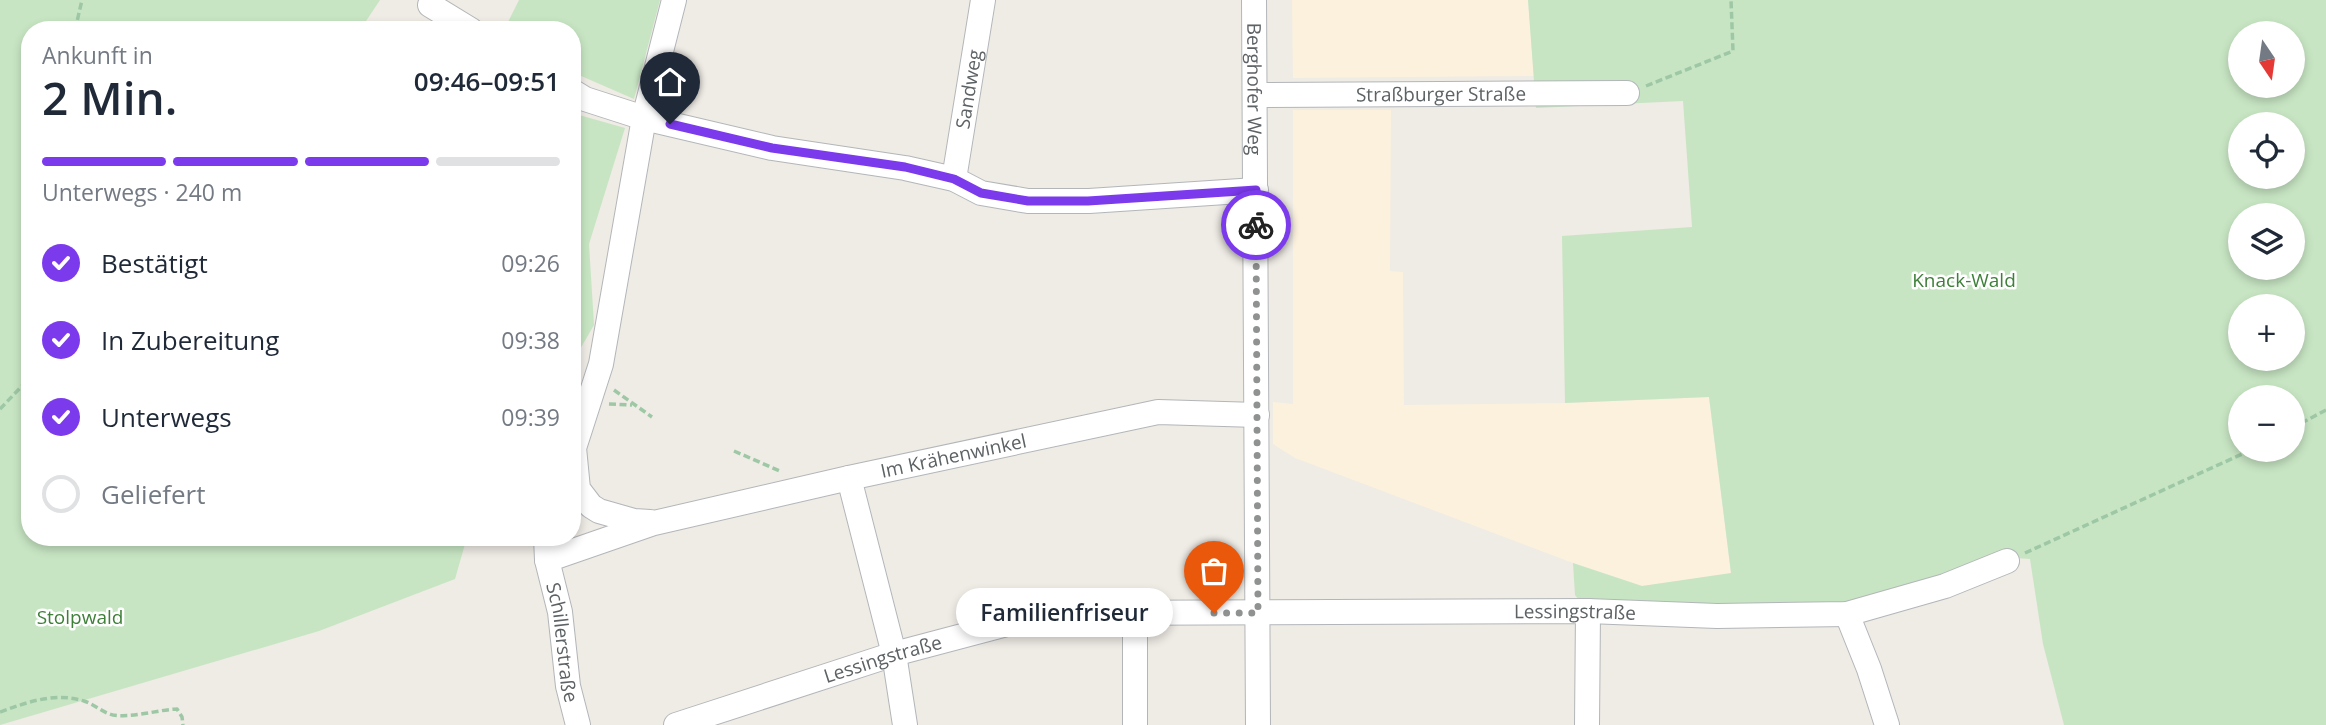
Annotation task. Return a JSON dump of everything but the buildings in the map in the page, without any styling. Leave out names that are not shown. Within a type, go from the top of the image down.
[{"type":"street","name":"Im Krähenwinkel","points":[[581,426],[601,364],[644,118],[674,0]]},
{"type":"street","name":"Sandweg","points":[[954,179],[983,0]]},
{"type":"street","name":"Berghofer Weg","points":[[1254,0],[1258,725]]},
{"type":"street","points":[[429,5],[456,21]]},
{"type":"street","name":"Straßburger Straße","points":[[1255,95],[1627,93]]},
{"type":"street","points":[[581,97],[644,118],[772,148],[905,167],[954,179],[981,193],[1028,201],[1088,201],[1256,190]]},
{"type":"street","name":"Im Krähenwinkel","points":[[581,540],[849,478],[1158,412],[1257,415]]},
{"type":"street","points":[[849,478],[894,654],[905,725]]},
{"type":"street","name":"Im Krähenwinkel","points":[[581,493],[598,511],[634,521],[654,523]]},
{"type":"street","name":"Schillerstraße","points":[[546,548],[560,612],[568,686],[578,725]]},
{"type":"street","name":"Lessingstraße","points":[[676,725],[894,654],[1011,623],[1082,613],[1588,611],[1717,616],[1847,614],[1945,586],[2007,561]]},
{"type":"street","points":[[1587,725],[1588,611]]},
{"type":"street","points":[[1135,614],[1135,725]]},
{"type":"street","points":[[1847,614],[1887,725]]},
{"type":"path","points":[[77,21],[82,0]]},
{"type":"path","points":[[1627,93],[1733,51],[1731,0]]},
{"type":"path","points":[[601,364],[610,386],[652,417]]},
{"type":"path","points":[[0,409],[21,387]]},
{"type":"path","points":[[2305,421],[2326,410]]},
{"type":"path","points":[[734,451],[785,473]]},
{"type":"path","points":[[2007,561],[2228,460]]},
{"type":"path","points":[[0,712],[50,697],[70,697],[111,715],[136,715],[177,709],[183,725]]},
{"type":"shaded area","points":[[1292,0],[1528,0],[1534,76],[1293,78]]},
{"type":"shaded area","points":[[1293,110],[1391,110],[1390,271],[1403,272],[1404,405],[1565,403],[1709,397],[1731,574],[1642,586],[1573,563],[1295,458],[1273,444],[1273,402],[1293,404]]},
{"type":"green space","name":"Stolpwald","points":[[0,0],[380,0],[366,21],[21,21],[21,546],[464,546],[455,579],[319,631],[0,725]]},
{"type":"green space","points":[[519,0],[660,0],[634,99],[581,76],[581,21],[508,21]]},
{"type":"green space","name":"Knack-Wald","points":[[1528,0],[2326,0],[2326,725],[2064,725],[2043,644],[2030,559],[2002,557],[1854,602],[1770,608],[1579,600],[1575,595],[1573,563],[1642,586],[1731,573],[1709,397],[1565,403],[1562,236],[1692,227],[1683,101],[1536,108]]},
{"type":"green space","points":[[581,116],[625,128],[589,244],[594,325],[581,347]]},
{"type":"way so far","points":[[1214,613],[1258,613],[1256,225]]},
{"type":"place","name":"Familienfriseur","points":[[1214,613]]},
{"type":"route","points":[[670,124],[772,148],[905,167],[954,179],[981,193],[1028,201],[1088,201],[1256,190],[1256,225]]}]
